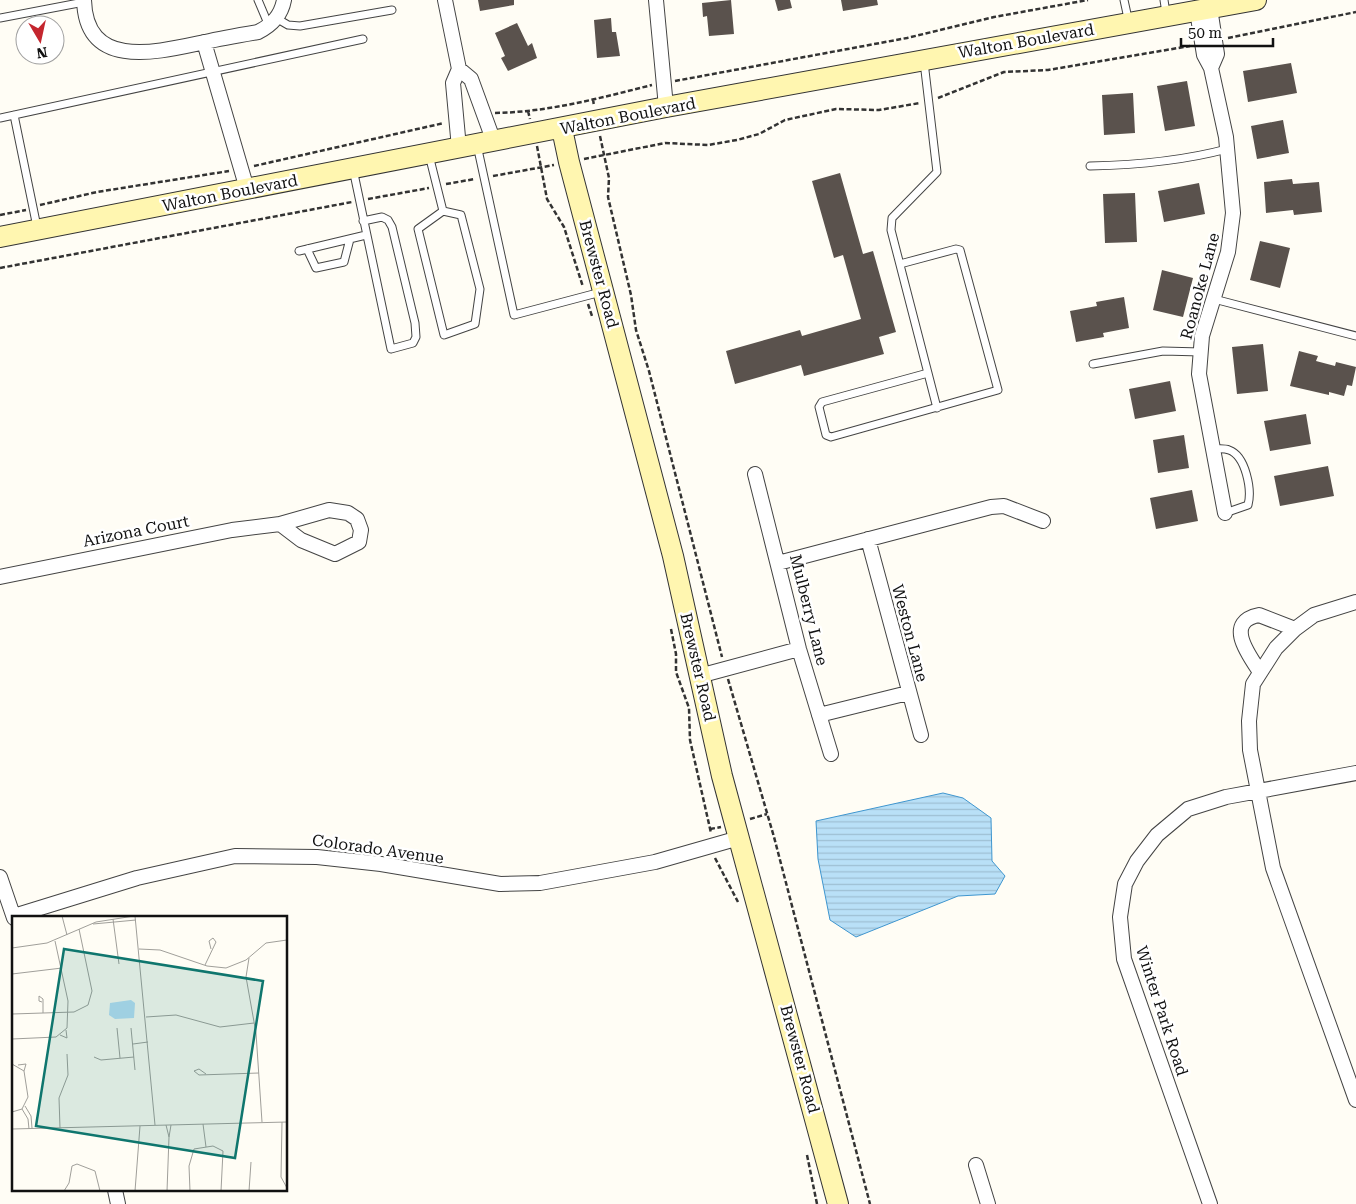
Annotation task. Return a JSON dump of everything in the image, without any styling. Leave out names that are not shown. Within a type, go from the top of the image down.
[{"type":"main road","name":"Walton Boulevard","points":[[0,237],[562,129],[666,107],[1129,23],[1166,8],[1256,0]]},
{"type":"main road","name":"Brewster Road","points":[[562,129],[568,162],[670,547],[722,776],[838,1204]]},
{"type":"street","points":[[84,1],[88,28],[101,43],[140,53],[160,52],[258,32],[272,22],[282,11],[284,0]]},
{"type":"street","points":[[445,0],[460,69],[453,83],[457,121],[477,145]]},
{"type":"street","points":[[656,0],[666,107]]},
{"type":"street","name":"Roanoke Lane","points":[[1205,6],[1209,42],[1204,55],[1211,68],[1227,149],[1233,226],[1214,299],[1202,336],[1199,374],[1225,513]]},
{"type":"street","points":[[204,42],[247,189]]},
{"type":"street","points":[[460,69],[472,78],[484,113],[477,145]]},
{"type":"street","name":"Mulberry Lane","points":[[756,474],[799,650],[831,754]]},
{"type":"street","points":[[778,563],[991,507],[1004,506],[1043,521]]},
{"type":"street","name":"Arizona Court","points":[[0,577],[232,530],[280,524],[329,510],[348,513],[357,519],[361,530],[359,542],[335,554],[301,540],[280,524]]},
{"type":"street","name":"Weston Lane","points":[[868,538],[920,735]]},
{"type":"street","points":[[1356,602],[1314,615],[1295,629],[1276,648],[1253,684],[1249,721],[1250,750],[1273,868],[1352,1074],[1356,1100]]},
{"type":"street","points":[[1260,672],[1240,636],[1241,628],[1246,621],[1259,615],[1295,629]]},
{"type":"street","points":[[699,676],[799,650]]},
{"type":"street","points":[[819,715],[908,693]]},
{"type":"street","name":"Winter Park Road","points":[[1210,1204],[1124,959],[1120,917],[1125,884],[1136,861],[1157,835],[1188,809],[1226,797],[1356,773]]},
{"type":"street","name":"Colorado Avenue","points":[[17,916],[137,878],[235,856],[318,857],[381,864],[492,883],[540,883],[655,862],[739,838]]},
{"type":"street","points":[[0,877],[14,916]]},
{"type":"street","points":[[976,1165],[988,1204]]},
{"type":"lane","points":[[258,0],[272,22],[300,26],[392,10]]},
{"type":"lane","points":[[1124,0],[1129,23]]},
{"type":"lane","points":[[0,18],[84,1]]},
{"type":"lane","points":[[0,118],[363,39]]},
{"type":"lane","points":[[924,60],[937,172],[892,218],[891,230],[937,408]]},
{"type":"lane","points":[[14,115],[32,209],[38,230]]},
{"type":"lane","points":[[477,145],[514,315],[603,291]]},
{"type":"lane","points":[[1090,166],[1141,165],[1227,149]]},
{"type":"lane","points":[[429,154],[443,211]]},
{"type":"lane","points":[[353,169],[363,221],[391,349],[413,343],[416,337],[415,323],[392,227],[388,220],[382,217],[363,221]]},
{"type":"lane","points":[[443,211],[461,215],[480,289],[475,324],[444,335],[418,229],[443,211]]},
{"type":"lane","points":[[299,251],[366,235]]},
{"type":"lane","points":[[307,249],[316,268],[344,262],[350,239]]},
{"type":"lane","points":[[900,264],[960,250],[998,387],[994,392],[937,408],[831,437],[826,435],[819,407],[822,402],[928,373]]},
{"type":"lane","points":[[1214,299],[1356,336]]},
{"type":"lane","points":[[1093,364],[1163,351],[1201,352]]},
{"type":"lane","points":[[1213,449],[1227,449],[1240,458],[1250,498],[1248,505],[1225,513]]},
{"type":"path","points":[[484,113],[517,112],[574,104],[663,83],[907,38],[994,17],[1088,0]]},
{"type":"path","points":[[0,268],[664,143],[708,144],[737,140],[759,134],[784,120],[836,109],[879,110],[929,100],[1004,72],[1048,70],[1209,42],[1356,12]]},
{"type":"path","points":[[0,215],[32,209],[43,204],[97,192],[241,169],[457,121]]},
{"type":"water","points":[[943,793],[963,798],[991,818],[992,861],[1005,876],[995,894],[958,896],[856,937],[830,920],[818,859],[816,821]]},
{"type":"building","points":[[478,0],[514,0],[514,5],[480,11]]},
{"type":"building","points":[[731,0],[734,34],[709,36],[707,16],[703,17],[702,3]]},
{"type":"building","points":[[775,0],[790,0],[792,8],[778,11]]},
{"type":"building","points":[[841,0],[877,0],[878,5],[843,11]]},
{"type":"building","points":[[611,18],[612,32],[616,32],[620,56],[597,58],[594,20]]},
{"type":"building","points":[[517,23],[528,46],[532,43],[537,58],[508,71],[501,58],[505,56],[495,33]]},
{"type":"building","points":[[1291,63],[1297,93],[1248,102],[1243,71]]},
{"type":"building","points":[[1187,81],[1195,126],[1165,131],[1157,86]]},
{"type":"building","points":[[1133,93],[1135,133],[1104,135],[1102,95]]},
{"type":"building","points":[[1283,120],[1289,153],[1257,159],[1251,126]]},
{"type":"building","points":[[840,173],[863,254],[873,251],[896,332],[879,337],[884,354],[804,376],[801,365],[735,384],[726,351],[800,330],[802,336],[861,319],[843,255],[834,258],[812,181]]},
{"type":"building","points":[[1292,179],[1293,184],[1319,182],[1322,212],[1294,215],[1293,210],[1266,213],[1264,182]]},
{"type":"building","points":[[1199,183],[1205,214],[1164,222],[1158,191]]},
{"type":"building","points":[[1135,193],[1137,242],[1105,243],[1103,194]]},
{"type":"building","points":[[1260,241],[1290,248],[1280,288],[1250,280]]},
{"type":"building","points":[[1162,270],[1193,278],[1183,317],[1153,310]]},
{"type":"building","points":[[1124,297],[1129,328],[1103,333],[1104,337],[1076,342],[1070,311],[1097,306],[1096,302]]},
{"type":"building","points":[[1263,344],[1268,391],[1237,394],[1232,347]]},
{"type":"building","points":[[1299,351],[1318,356],[1316,361],[1335,366],[1336,362],[1356,367],[1352,386],[1347,385],[1344,396],[1329,392],[1329,395],[1290,386]]},
{"type":"building","points":[[1170,381],[1176,411],[1135,419],[1129,389]]},
{"type":"building","points":[[1306,414],[1311,444],[1270,451],[1264,421]]},
{"type":"building","points":[[1184,435],[1189,468],[1158,473],[1153,440]]},
{"type":"building","points":[[1328,466],[1334,496],[1280,506],[1274,476]]},
{"type":"building","points":[[1192,490],[1198,521],[1156,529],[1150,498]]}]
